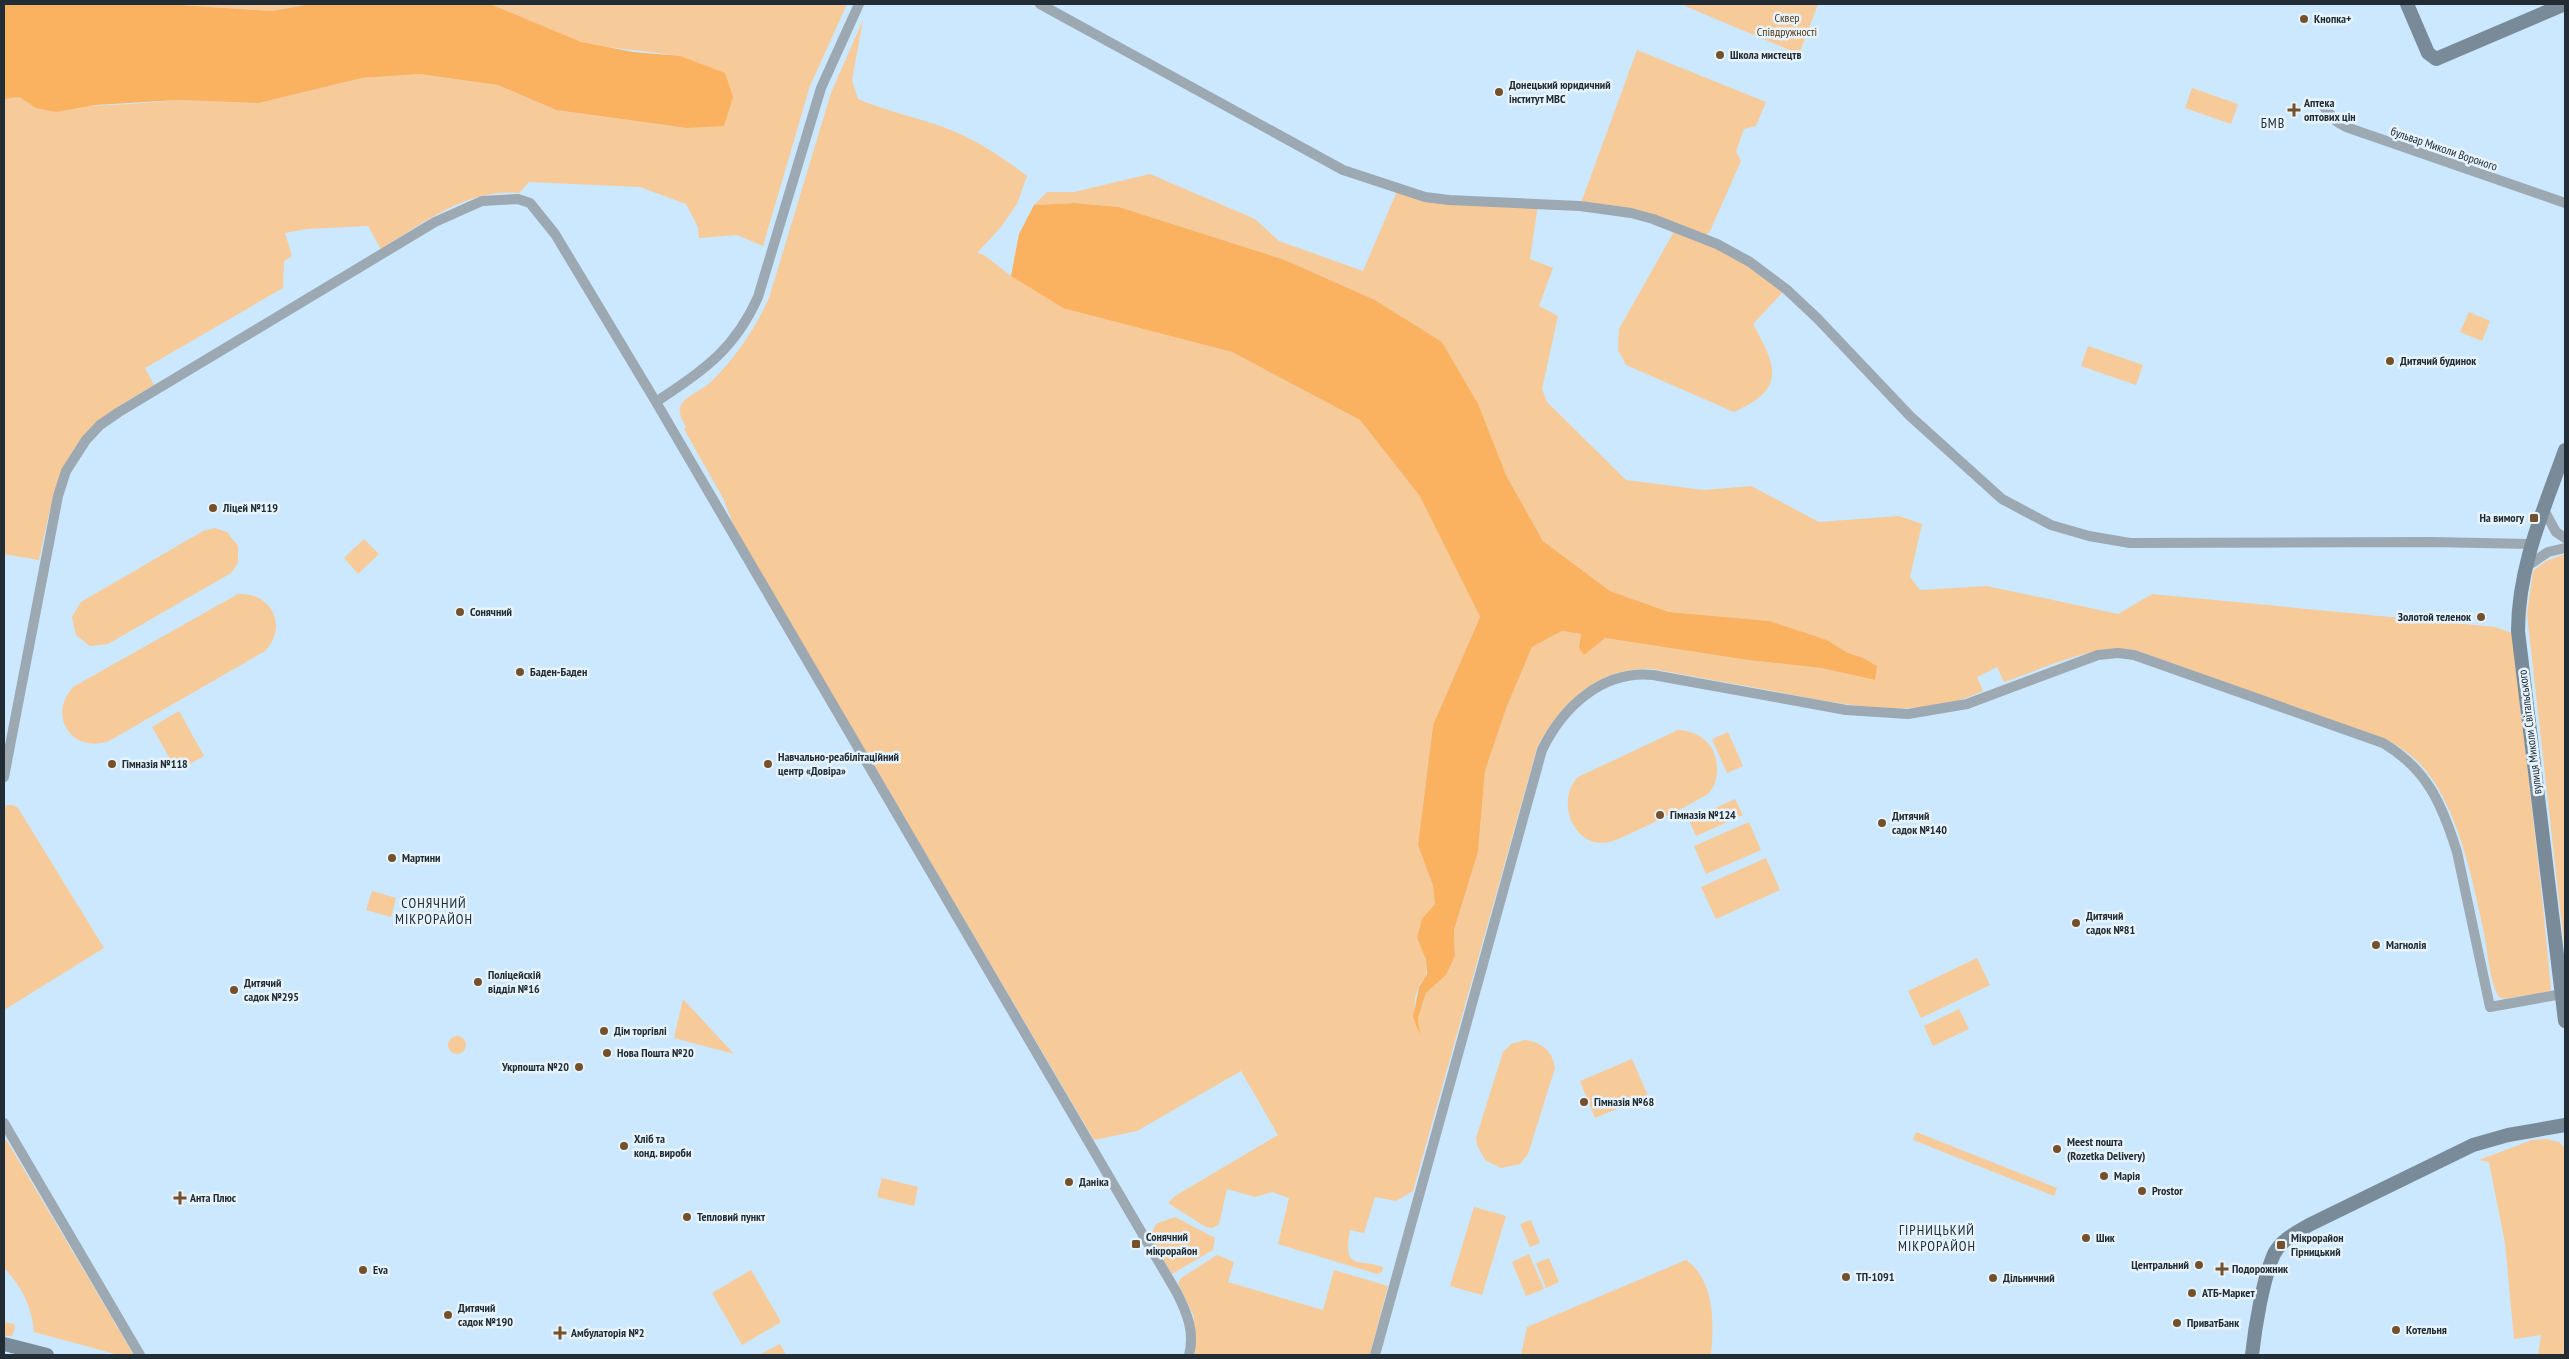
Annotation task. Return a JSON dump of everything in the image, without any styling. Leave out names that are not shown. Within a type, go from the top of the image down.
[{"type":"street","points":[[656,402],[714,362],[736,337],[749,318],[758,297],[821,88],[859,4]]},
{"type":"street","points":[[1040,4],[1343,170],[1424,196],[1449,200],[1580,206],[1631,213],[1653,219],[1717,244],[1750,262],[1786,289],[1817,318],[1910,416],[2002,499],[2051,525],[2089,536],[2130,543],[2431,542],[2531,544]]},
{"type":"street","points":[[2407,4],[2428,53],[2433,58],[2439,58],[2565,4]]},
{"type":"street","name":"бульвар Миколи Вороного","points":[[2323,106],[2336,122],[2346,127],[2565,203]]},
{"type":"street","points":[[4,777],[52,518],[66,471],[86,440],[100,425],[119,412],[435,222],[482,201],[504,198],[518,199],[530,203],[555,234],[656,402],[1177,1293],[1190,1319],[1191,1343],[1189,1355]]},
{"type":"street","name":"вулиця Миколи Світальського","points":[[2565,450],[2531,544],[2518,604],[2518,631],[2565,1021]]},
{"type":"street","points":[[2544,510],[2556,532],[2565,538]]},
{"type":"street","points":[[2526,567],[2548,552],[2565,548]]},
{"type":"street","points":[[1375,1355],[1542,750],[1551,730],[1575,702],[1599,685],[1615,678],[1641,673],[1846,710],[1908,714],[1967,704],[2098,655],[2118,652],[2134,655],[2383,743],[2404,756],[2431,789],[2451,832],[2457,852],[2490,1007],[2562,994]]},
{"type":"street","points":[[4,1123],[140,1355]]},
{"type":"street","points":[[2252,1355],[2255,1327],[2274,1254],[2290,1236],[2309,1224],[2473,1145],[2508,1135],[2565,1125]]},
{"type":"street","points":[[4,1344],[48,1355]]},
{"type":"green space","points":[[166,4],[311,4],[272,11]]},
{"type":"green space","points":[[490,4],[847,4],[810,86],[763,246],[737,235],[699,238],[698,227],[686,204],[640,187],[529,182],[519,193],[500,193],[482,196],[447,209],[381,249],[368,226],[307,229],[285,233],[292,256],[284,261],[283,288],[145,368],[154,385],[100,420],[85,434],[65,466],[52,503],[39,560],[4,554],[4,99],[19,97],[36,108],[177,100],[259,103],[362,78],[419,74],[498,85],[556,110],[687,128],[696,63],[670,55],[596,46],[571,40]]},
{"type":"green space","name":"Сквер Співдружності","points":[[1686,4],[1818,4],[1799,54],[1685,6]]},
{"type":"green space","points":[[863,20],[852,80],[858,99],[954,131],[987,148],[1027,176],[1017,204],[1001,227],[977,253],[984,255],[1011,276],[1157,332],[1232,352],[1360,420],[1419,495],[1480,617],[1433,725],[1418,845],[1433,886],[1435,904],[1420,926],[1419,934],[1426,961],[1426,974],[1420,984],[1415,1003],[1415,1015],[1419,1032],[1418,1018],[1426,993],[1446,975],[1455,956],[1454,930],[1478,852],[1485,771],[1507,706],[1532,647],[1562,631],[1581,634],[1579,648],[1605,638],[1748,660],[1821,668],[1875,680],[1861,657],[1848,653],[1827,640],[1770,621],[1669,612],[1610,591],[1543,541],[1506,475],[1442,342],[1375,300],[1285,260],[1119,207],[1074,203],[1034,205],[1047,192],[1074,192],[1150,174],[1255,219],[1279,241],[1363,271],[1398,189],[1425,197],[1538,205],[1530,259],[1553,268],[1539,306],[1558,316],[1542,389],[1547,402],[1626,480],[1704,490],[1751,486],[1819,522],[1899,516],[1922,524],[1910,577],[1920,590],[1987,586],[2118,614],[2152,594],[2495,627],[2512,633],[2551,990],[2503,999],[2498,996],[2491,973],[2475,891],[2455,823],[2435,783],[2422,766],[2409,754],[2385,739],[2135,650],[2102,650],[2085,654],[2004,682],[1997,667],[1977,677],[1983,691],[1958,700],[1932,706],[1906,708],[1852,705],[1653,669],[1634,669],[1616,673],[1599,680],[1584,690],[1557,716],[1537,748],[1413,1191],[1396,1201],[1375,1197],[1364,1233],[1350,1230],[1348,1252],[1350,1257],[1359,1262],[1383,1267],[1382,1272],[1377,1274],[1278,1244],[1289,1198],[1272,1192],[1255,1197],[1227,1189],[1219,1224],[1213,1228],[1206,1227],[1168,1203],[1175,1196],[1278,1135],[1241,1071],[1137,1131],[1094,1140],[735,529],[724,500],[684,429],[686,427],[680,414],[683,401],[712,381],[729,362],[758,321],[769,298],[831,93]]},
{"type":"green space","points":[[1637,50],[1766,102],[1756,126],[1744,129],[1736,151],[1741,161],[1710,231],[1706,235],[1581,203]]},
{"type":"green space","points":[[2192,88],[2238,104],[2231,124],[2185,108]]},
{"type":"green space","points":[[1676,228],[1717,244],[1786,289],[1753,324],[1771,364],[1772,375],[1769,385],[1763,394],[1734,412],[1626,365],[1618,350],[1619,329]]},
{"type":"green space","points":[[2469,312],[2490,321],[2482,341],[2460,332]]},
{"type":"green space","points":[[2088,346],[2143,365],[2136,385],[2081,366]]},
{"type":"green space","points":[[215,528],[227,532],[238,546],[238,563],[231,573],[108,644],[90,646],[76,635],[72,617],[81,602],[203,531]]},
{"type":"green space","points":[[364,539],[379,554],[358,574],[344,558]]},
{"type":"green space","points":[[2565,554],[2565,953],[2527,614],[2533,571],[2546,561]]},
{"type":"green space","points":[[238,594],[250,595],[260,599],[273,612],[276,621],[276,631],[265,651],[109,741],[96,744],[84,742],[74,737],[67,730],[63,720],[62,709],[73,687]]},
{"type":"green space","points":[[179,711],[204,756],[177,771],[152,727]]},
{"type":"green space","points":[[1678,730],[1699,736],[1712,748],[1716,758],[1717,774],[1709,793],[1661,819],[1610,842],[1597,842],[1586,838],[1578,831],[1568,810],[1568,798],[1571,787],[1578,777]]},
{"type":"green space","points":[[1728,732],[1743,766],[1727,773],[1712,739]]},
{"type":"green space","points":[[1735,799],[1743,815],[1696,836],[1689,820]]},
{"type":"green space","points":[[6,805],[13,805],[18,808],[104,948],[4,1010],[4,816]]},
{"type":"green space","points":[[1749,822],[1761,850],[1706,874],[1694,846]]},
{"type":"green space","points":[[1766,858],[1780,890],[1716,919],[1701,887]]},
{"type":"green space","points":[[372,891],[396,898],[391,917],[366,910]]},
{"type":"green space","points":[[1977,958],[1990,985],[1921,1018],[1908,991]]},
{"type":"green space","points":[[683,999],[734,1054],[674,1038]]},
{"type":"green space","points":[[1959,1009],[1969,1029],[1933,1046],[1924,1026]]},
{"type":"green space","points":[[457,1036],[463,1039],[466,1045],[463,1051],[457,1054],[451,1051],[448,1045],[451,1039]]},
{"type":"green space","points":[[1525,1040],[1537,1043],[1546,1049],[1552,1057],[1555,1068],[1528,1154],[1520,1164],[1501,1168],[1485,1160],[1477,1145],[1476,1138],[1503,1052],[1511,1044]]},
{"type":"green space","points":[[1632,1059],[1648,1096],[1595,1118],[1580,1081]]},
{"type":"green space","points":[[1916,1132],[2057,1188],[2054,1196],[1913,1140]]},
{"type":"green space","points":[[2547,1139],[2559,1142],[2565,1148],[2565,1355],[2538,1355],[2541,1335],[2514,1339],[2505,1243],[2489,1162],[2479,1160],[2532,1140]]},
{"type":"green space","points":[[4,1140],[7,1141],[134,1355],[119,1355],[34,1332],[31,1314],[25,1297],[16,1282],[4,1268]]},
{"type":"green space","points":[[882,1178],[918,1187],[914,1206],[877,1197]]},
{"type":"green space","points":[[1474,1207],[1506,1216],[1482,1295],[1450,1286]]},
{"type":"green space","points":[[1175,1217],[1215,1238],[1213,1250],[1172,1274],[1150,1236],[1156,1224]]},
{"type":"green space","points":[[1531,1220],[1540,1243],[1530,1247],[1520,1224]]},
{"type":"green space","points":[[1529,1254],[1544,1289],[1526,1296],[1512,1262]]},
{"type":"green space","points":[[1217,1255],[1234,1262],[1228,1282],[1323,1310],[1334,1270],[1388,1286],[1370,1355],[1195,1355],[1194,1317],[1178,1283],[1181,1278]]},
{"type":"green space","points":[[1549,1258],[1559,1282],[1546,1288],[1536,1263]]},
{"type":"green space","points":[[1686,1260],[1703,1279],[1707,1291],[1712,1317],[1711,1355],[1521,1355],[1527,1327]]},
{"type":"green space","points":[[751,1270],[781,1322],[742,1345],[712,1293]]},
{"type":"green space","points":[[4,1322],[14,1324],[15,1328],[12,1336],[4,1336]]},
{"type":"green space","points":[[780,1344],[786,1355],[761,1355],[761,1354]]},
{"type":"shaded area","points":[[4,4],[166,4],[272,11],[311,4],[490,4],[581,42],[633,52],[680,56],[725,73],[733,97],[724,126],[687,128],[556,110],[498,85],[419,74],[362,78],[259,103],[177,100],[95,105],[56,112],[36,108],[19,97],[4,99]]},
{"type":"shaded area","points":[[1074,203],[1119,207],[1285,260],[1375,300],[1442,342],[1478,404],[1506,475],[1543,541],[1610,591],[1669,612],[1770,621],[1827,640],[1848,653],[1861,657],[1877,666],[1875,680],[1821,668],[1748,660],[1605,638],[1584,655],[1579,648],[1581,634],[1562,631],[1532,647],[1507,706],[1485,771],[1478,852],[1454,930],[1455,956],[1446,975],[1426,993],[1418,1018],[1420,1035],[1413,1017],[1419,987],[1427,974],[1426,959],[1417,938],[1422,919],[1435,904],[1433,886],[1418,845],[1433,725],[1480,617],[1419,495],[1360,420],[1232,352],[1063,308],[1011,276],[1019,234],[1034,205]]},
{"type":"place","name":"Кнопка+","points":[[2304,19]]},
{"type":"place","name":"Школа мистецтв","points":[[1720,55]]},
{"type":"place","name":"Донецький юридичний інститут МВС","points":[[1499,92]]},
{"type":"place","name":"Аптека оптових цін","points":[[2294,110]]},
{"type":"place","name":"Дитячий будинок","points":[[2390,361]]},
{"type":"place","name":"Ліцей №119","points":[[213,508]]},
{"type":"place","name":"На вимогу","points":[[2534,518]]},
{"type":"place","name":"Сонячний","points":[[460,612]]},
{"type":"place","name":"Золотой теленок","points":[[2481,617]]},
{"type":"place","name":"Баден-Баден","points":[[520,672]]},
{"type":"place","name":"Гімназія №118","points":[[112,764]]},
{"type":"place","name":"Навчально-реабілітаційний центр «Довіра»","points":[[768,764]]},
{"type":"place","name":"Гімназія №124","points":[[1660,815]]},
{"type":"place","name":"Дитячий садок №140","points":[[1882,823]]},
{"type":"place","name":"Мартини","points":[[392,858]]},
{"type":"place","name":"Дитячий садок №81","points":[[2076,923]]},
{"type":"place","name":"Магнолія","points":[[2376,945]]},
{"type":"place","name":"Поліцейскій відділ №16","points":[[478,982]]},
{"type":"place","name":"Дитячий садок №295","points":[[234,990]]},
{"type":"place","name":"Дiм торгiвлi","points":[[604,1031]]},
{"type":"place","name":"Нова Пошта №20","points":[[607,1053]]},
{"type":"place","name":"Укрпошта №20","points":[[579,1067]]},
{"type":"place","name":"Гімназія №68","points":[[1584,1102]]},
{"type":"place","name":"Хліб та конд. вироби","points":[[624,1146]]},
{"type":"place","name":"Meest пошта (Rozetka Delivery)","points":[[2057,1149]]},
{"type":"place","name":"Марія","points":[[2104,1176]]},
{"type":"place","name":"Даніка","points":[[1069,1182]]},
{"type":"place","name":"Prostor","points":[[2142,1191]]},
{"type":"place","name":"Анта Плюс","points":[[180,1198]]},
{"type":"place","name":"Тепловий пункт","points":[[687,1217]]},
{"type":"place","name":"Шик","points":[[2086,1238]]},
{"type":"place","name":"Сонячний мікрорайон","points":[[1136,1244]]},
{"type":"place","name":"Мiкрорайон Гiрницький","points":[[2281,1245]]},
{"type":"place","name":"Центральний","points":[[2199,1265]]},
{"type":"place","name":"Подорожник","points":[[2222,1269]]},
{"type":"place","name":"Eva","points":[[363,1270]]},
{"type":"place","name":"ТП-1091","points":[[1846,1277]]},
{"type":"place","name":"Дільничний","points":[[1993,1278]]},
{"type":"place","name":"АТБ-Маркет","points":[[2192,1293]]},
{"type":"place","name":"Дитячий садок №190","points":[[448,1315]]},
{"type":"place","name":"ПриватБанк","points":[[2177,1323]]},
{"type":"place","name":"Котельня","points":[[2396,1330]]},
{"type":"place","name":"Амбулаторія №2","points":[[560,1333]]},
{"type":"district","name":"БМВ","points":[[2273,123]]},
{"type":"district","name":"СОНЯЧНИЙ МІКРОРАЙОН","points":[[434,912]]},
{"type":"district","name":"ГІРНИЦЬКИЙ МІКРОРАЙОН","points":[[1937,1238]]}]
